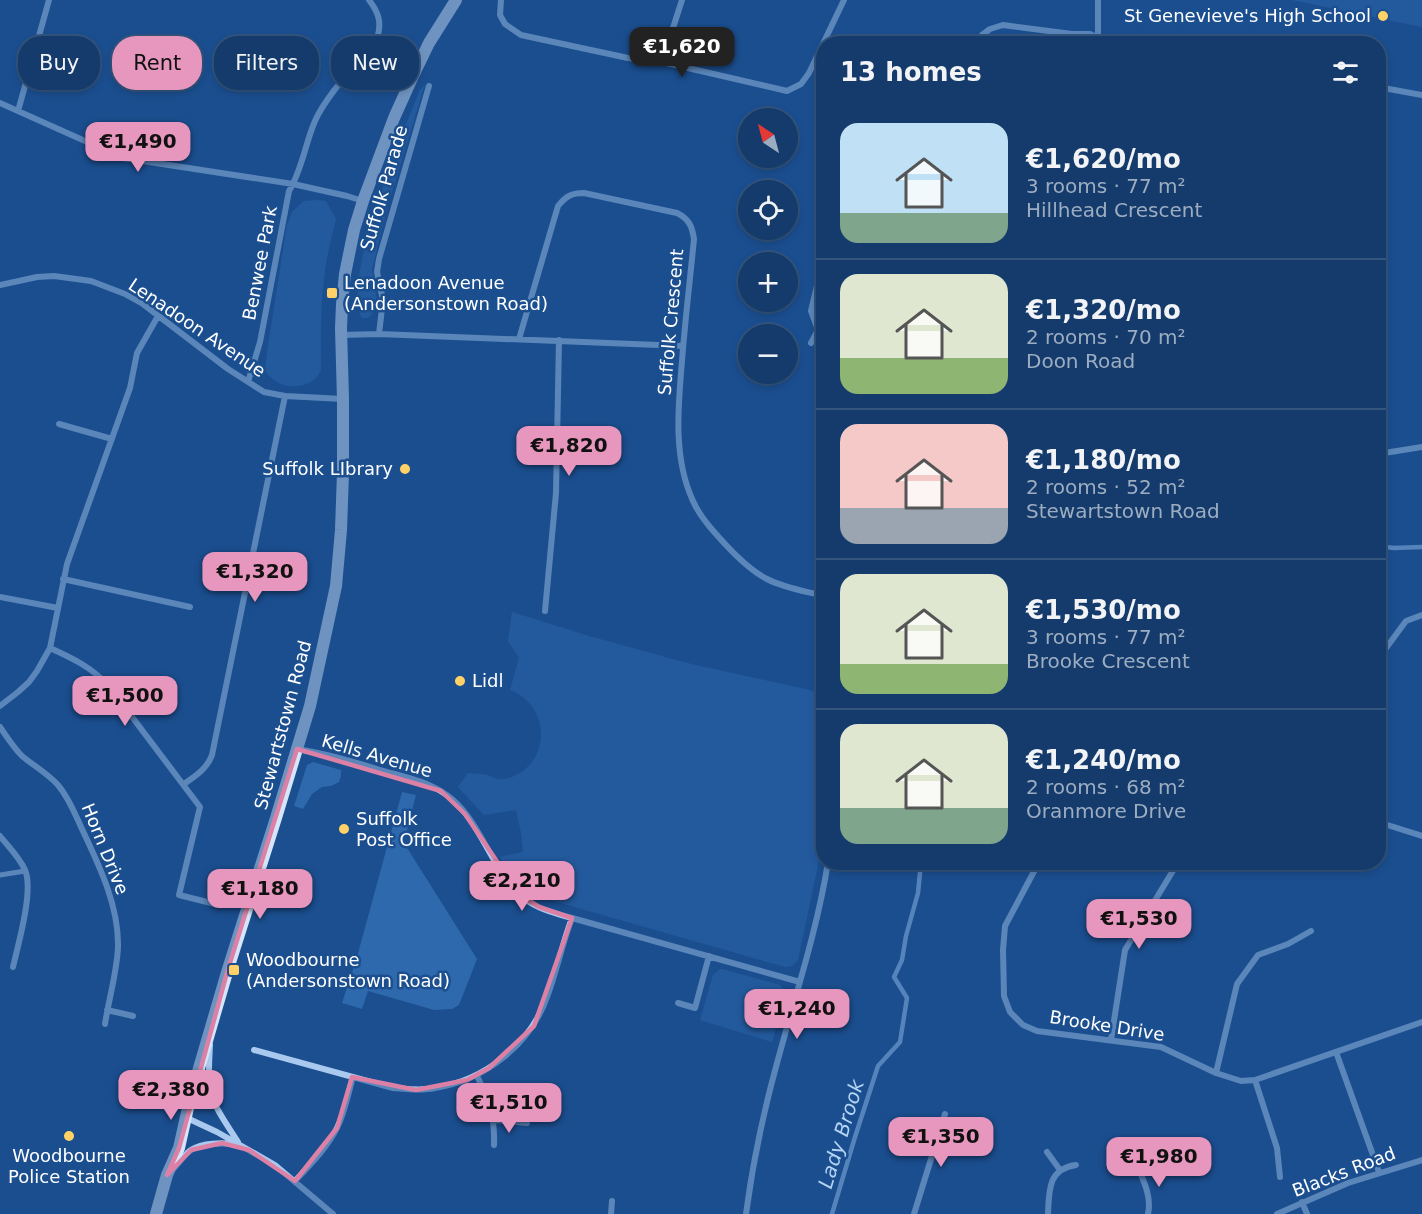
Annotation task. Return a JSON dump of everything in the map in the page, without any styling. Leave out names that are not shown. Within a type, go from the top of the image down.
[{"type":"main road","name":"Stewartstown Road","points":[[156,1214],[167,1175],[179,1148],[228,969],[310,706],[336,586],[341,530],[342,304],[346,265],[352,239],[363,201],[394,118],[429,43],[456,0]]},
{"type":"street","points":[[18,111],[49,0]]},
{"type":"street","name":"Benwee Park","points":[[248,382],[260,342],[289,191],[315,120],[333,92],[376,39],[380,29],[377,12],[369,0]]},
{"type":"street","points":[[501,0],[500,15],[505,24],[521,36],[628,58],[662,62],[787,91],[801,84],[816,58]]},
{"type":"street","points":[[662,62],[682,0]]},
{"type":"street","points":[[826,36],[843,0]]},
{"type":"street","points":[[1098,0],[1098,36]]},
{"type":"street","points":[[982,36],[990,29],[1003,25],[1092,36]]},
{"type":"street","name":"Suffolk Parade","points":[[379,334],[384,300],[377,272],[379,259],[429,86]]},
{"type":"street","points":[[1386,88],[1422,95]]},
{"type":"street","points":[[0,103],[123,158],[293,184],[363,201]]},
{"type":"street","name":"Suffolk Crescent","points":[[519,339],[558,206],[566,197],[575,193],[584,193],[677,213],[690,222],[694,239],[678,413],[681,460],[686,482],[693,501],[712,530],[730,550],[766,579],[816,594]]},
{"type":"street","name":"Lenadoon Avenue","points":[[0,285],[37,277],[77,278],[91,281],[125,294],[143,304],[264,392],[285,396],[343,399]]},
{"type":"street","points":[[816,287],[810,311],[816,321]]},
{"type":"street","points":[[0,706],[28,682],[50,648],[63,579],[73,546],[130,388],[137,353],[158,316]]},
{"type":"street","points":[[341,335],[379,334],[683,346]]},
{"type":"street","points":[[811,343],[816,336]]},
{"type":"street","points":[[545,611],[556,493],[559,340]]},
{"type":"street","points":[[184,784],[202,771],[212,755],[285,396]]},
{"type":"street","points":[[58,424],[112,438]]},
{"type":"street","points":[[1386,453],[1422,447]]},
{"type":"street","points":[[63,579],[190,607]]},
{"type":"street","points":[[0,597],[58,608]]},
{"type":"street","points":[[1386,649],[1407,621],[1422,615]]},
{"type":"street","points":[[50,648],[97,673],[200,807],[179,896],[215,904]]},
{"type":"street","name":"Horn Drive","points":[[0,727],[15,748],[50,776],[67,798],[105,882],[112,902],[118,947],[105,1024]]},
{"type":"street","name":"Kells Avenue","points":[[297,749],[365,765],[428,784],[441,791],[465,814],[481,836],[502,873],[528,902],[572,918],[800,982]]},
{"type":"street","points":[[1386,825],[1422,836]]},
{"type":"street","points":[[0,836],[26,871],[28,887],[24,922],[13,967]]},
{"type":"street","points":[[746,1214],[767,1101],[800,982],[826,870]]},
{"type":"street","name":"Brooke Drive","points":[[1034,870],[1005,926],[1003,950],[1004,996],[1010,1012],[1023,1025],[1037,1031],[1161,1047],[1216,1073],[1241,1081],[1255,1080],[1422,1022]]},
{"type":"street","points":[[1111,1040],[1125,950],[1173,870]]},
{"type":"street","points":[[0,875],[26,871]]},
{"type":"street","points":[[254,1050],[393,1088],[434,1089],[477,1076],[508,1053],[534,1026],[548,997],[572,918]]},
{"type":"street","points":[[1216,1073],[1237,984],[1258,955],[1288,944],[1311,931]]},
{"type":"street","points":[[678,1003],[695,1008],[709,956]]},
{"type":"street","points":[[107,1010],[133,1016]]},
{"type":"street","points":[[210,1033],[209,1078],[214,1100],[239,1144]]},
{"type":"street","points":[[1336,1052],[1379,1172]]},
{"type":"street","points":[[477,1076],[494,1120],[494,1145]]},
{"type":"street","points":[[295,1181],[337,1128],[353,1077]]},
{"type":"street","points":[[1255,1080],[1277,1148],[1280,1177]]},
{"type":"street","points":[[914,1214],[945,1114]]},
{"type":"street","points":[[187,1118],[275,1165],[333,1214]]},
{"type":"street","points":[[494,1120],[527,1123]]},
{"type":"street","points":[[941,1128],[958,1133]]},
{"type":"street","points":[[167,1175],[191,1150],[197,1147],[222,1143],[239,1144]]},
{"type":"street","points":[[1047,1152],[1060,1170]]},
{"type":"street","points":[[1115,1172],[1149,1158]]},
{"type":"street","name":"Blacks Road","points":[[1277,1214],[1348,1182],[1422,1160]]},
{"type":"street","points":[[1137,1163],[1149,1200],[1148,1214]]},
{"type":"street","points":[[1048,1214],[1054,1176],[1067,1166],[1076,1165]]},
{"type":"street","points":[[610,1214],[612,1201]]},
{"type":"street","points":[[1302,1202],[1307,1214]]},
{"type":"highlighted area","points":[[297,749],[441,791],[465,814],[519,894],[539,907],[572,918],[534,1026],[489,1068],[467,1080],[416,1090],[352,1077],[337,1128],[295,1181],[249,1150],[222,1143],[191,1150],[167,1175],[179,1148],[228,969]]},
{"type":"shaded area","name":"St Genevieve's High School","points":[[1292,0],[1422,0],[1422,27]]},
{"type":"shaded area","points":[[425,84],[391,195],[381,193],[396,149],[420,90]]},
{"type":"shaded area","points":[[379,196],[389,200],[372,269],[377,302],[373,313],[368,318],[362,318],[358,307],[359,276],[366,240]]},
{"type":"shaded area","points":[[304,201],[326,201],[336,219],[327,257],[323,291],[321,370],[311,382],[301,386],[289,386],[271,378],[265,371],[267,352],[287,225],[292,212]]},
{"type":"shaded area","points":[[512,612],[687,663],[816,691],[817,870],[798,960],[792,966],[785,967],[536,896],[518,881],[499,857],[523,852],[516,810],[484,815],[458,787],[468,773],[485,774],[500,779],[509,778],[523,771],[533,760],[539,748],[541,734],[539,721],[533,708],[510,690],[519,658],[508,641]]},
{"type":"shaded area","points":[[313,762],[341,770],[341,776],[339,782],[322,787],[312,794],[303,809],[294,806],[307,765]]},
{"type":"shaded area","points":[[402,792],[416,795],[404,843],[477,959],[459,1005],[452,1009],[434,1010],[368,991],[362,1009],[342,1003],[357,957]]},
{"type":"shaded area","points":[[720,969],[780,985],[786,993],[772,1042],[700,1020],[713,975]]},
{"type":"waterway","name":"Lady Brook","points":[[1386,547],[1422,547]]},
{"type":"waterway","name":"Lady Brook","points":[[832,1214],[878,1066],[900,1042],[907,998],[894,977],[902,960],[918,893],[920,870]]},
{"type":"place","name":"St Genevieve's High School","points":[[1383,16]]},
{"type":"place","name":"Lenadoon Avenue (Andersonstown Road)","points":[[332,293]]},
{"type":"place","name":"Suffolk LIbrary","points":[[405,469]]},
{"type":"place","name":"Lidl","points":[[460,681]]},
{"type":"place","name":"Suffolk Post Office","points":[[344,829]]},
{"type":"place","name":"Woodbourne (Andersonstown Road)","points":[[234,970]]},
{"type":"place","name":"Woodbourne Police Station","points":[[69,1136]]}]
